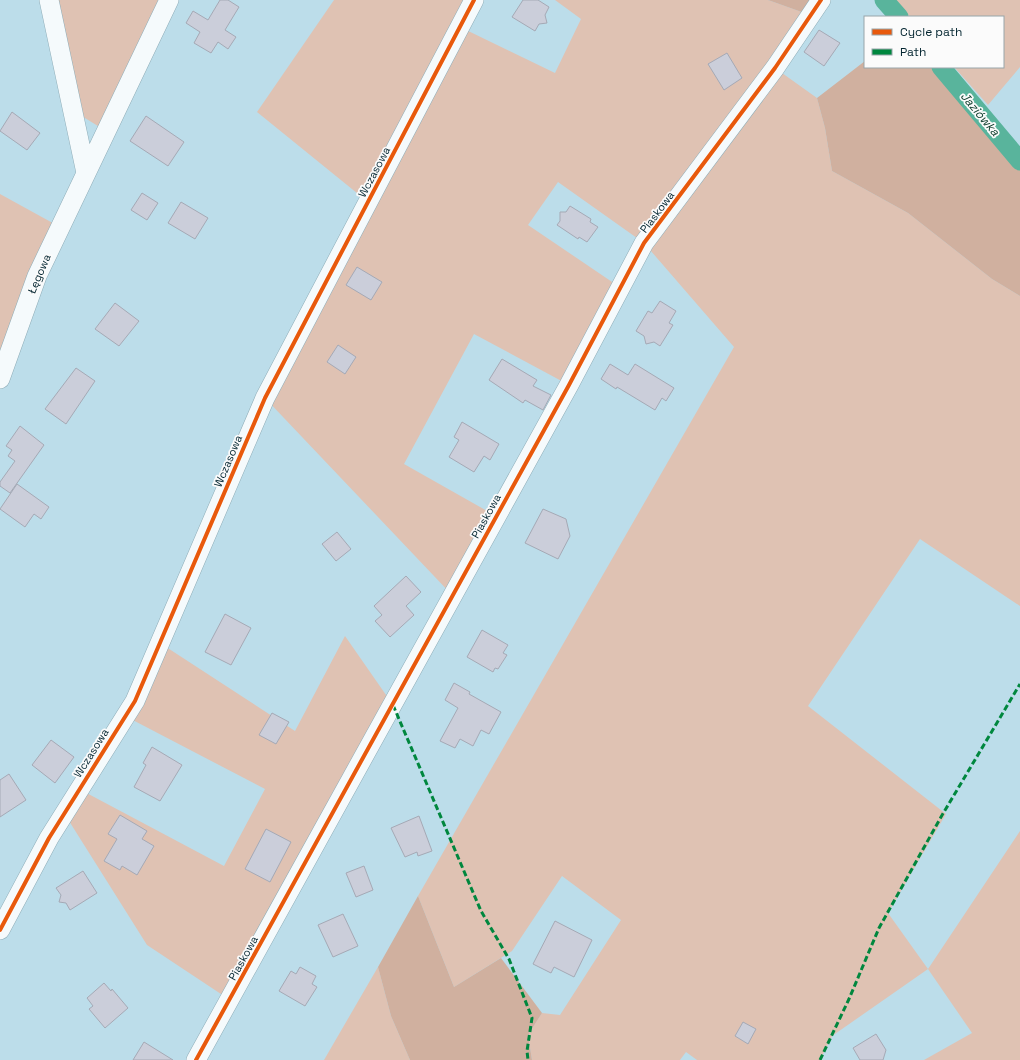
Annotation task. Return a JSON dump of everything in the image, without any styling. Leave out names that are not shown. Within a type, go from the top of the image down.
[{"type":"street","points":[[49,0],[86,173]]},
{"type":"street","name":"Łęgowa","points":[[0,379],[37,276],[168,0]]},
{"type":"street","name":"Wczasowa","points":[[0,930],[49,838],[135,701],[265,398],[474,0]]},
{"type":"street","name":"Piaskowa","points":[[196,1060],[569,385],[644,243],[775,68],[821,0]]},
{"type":"shaded area","points":[[49,0],[169,0],[106,131],[72,110]]},
{"type":"shaded area","points":[[334,0],[470,0],[460,27],[555,73],[581,19],[555,0],[768,0],[810,15],[775,68],[817,98],[825,128],[832,171],[908,213],[992,279],[1020,296],[1020,606],[920,539],[808,706],[946,814],[888,913],[928,969],[832,1036],[820,1060],[697,1060],[686,1052],[680,1060],[532,1060],[528,1035],[542,1013],[560,1015],[621,920],[562,876],[512,951],[454,987],[418,896],[734,347],[644,243],[558,182],[528,225],[621,288],[569,385],[474,334],[404,464],[496,516],[453,596],[265,398],[368,202],[257,112]]},
{"type":"shaded area","points":[[768,0],[821,0],[810,15]]},
{"type":"shaded area","points":[[896,0],[1020,0],[1020,67],[988,105],[955,68],[1004,68],[1004,16],[909,16]]},
{"type":"shaded area","points":[[864,62],[864,68],[942,68],[1020,161],[1020,296],[992,279],[908,213],[832,171],[825,128],[817,98]]},
{"type":"shaded area","points":[[0,194],[60,227],[0,379]]},
{"type":"shaded area","points":[[345,636],[393,705],[230,1000],[147,945],[64,813],[79,789],[224,866],[265,789],[125,716],[160,643],[295,731]]},
{"type":"shaded area","points":[[1020,831],[1020,1060],[924,1060],[972,1033],[928,969]]},
{"type":"shaded area","points":[[418,896],[454,987],[501,958],[542,1013],[528,1035],[532,1060],[410,1060],[391,1016],[378,967]]},
{"type":"shaded area","points":[[378,967],[391,1016],[410,1060],[324,1060]]},
{"type":"building","points":[[220,0],[228,0],[239,7],[225,30],[236,37],[228,49],[218,42],[211,53],[194,43],[200,32],[186,23],[193,11],[208,20]]},
{"type":"building","points":[[523,0],[538,0],[549,7],[545,15],[547,23],[539,24],[535,31],[512,17]]},
{"type":"building","points":[[819,30],[840,43],[824,66],[804,52]]},
{"type":"building","points":[[727,53],[742,78],[724,90],[708,64]]},
{"type":"building","points":[[12,112],[40,133],[27,150],[0,131]]},
{"type":"building","points":[[146,116],[184,142],[168,166],[130,141]]},
{"type":"building","points":[[142,193],[158,203],[147,220],[131,210]]},
{"type":"building","points":[[181,202],[208,218],[195,239],[168,223]]},
{"type":"building","points":[[570,206],[591,219],[590,222],[598,227],[587,242],[579,237],[578,239],[557,225],[560,221],[560,212],[566,212]]},
{"type":"building","points":[[357,267],[382,282],[371,300],[346,285]]},
{"type":"building","points":[[660,301],[676,311],[669,323],[673,325],[660,346],[654,342],[646,344],[644,336],[636,331],[648,311],[652,313]]},
{"type":"building","points":[[115,303],[139,321],[119,346],[95,329]]},
{"type":"building","points":[[338,345],[356,357],[345,374],[327,362]]},
{"type":"building","points":[[502,359],[537,380],[533,386],[551,395],[543,410],[525,400],[523,403],[489,380]]},
{"type":"building","points":[[610,364],[628,375],[635,364],[674,388],[666,401],[662,398],[655,410],[617,387],[616,389],[601,379]]},
{"type":"building","points":[[76,368],[95,381],[66,424],[45,409]]},
{"type":"building","points":[[462,422],[499,444],[490,460],[484,456],[474,472],[449,457],[459,440],[454,437]]},
{"type":"building","points":[[20,426],[44,445],[10,493],[0,486],[0,482],[15,461],[8,456],[12,450],[6,446]]},
{"type":"building","points":[[17,484],[49,507],[41,519],[34,514],[25,527],[0,509]]},
{"type":"building","points":[[543,509],[566,519],[570,536],[558,559],[525,543]]},
{"type":"building","points":[[337,532],[351,549],[336,561],[322,544]]},
{"type":"building","points":[[406,576],[421,592],[406,606],[414,615],[390,637],[375,621],[382,615],[374,606]]},
{"type":"building","points":[[225,614],[251,628],[231,665],[205,652]]},
{"type":"building","points":[[482,630],[508,645],[503,653],[507,655],[498,669],[495,668],[493,672],[467,657]]},
{"type":"building","points":[[454,683],[470,692],[469,694],[501,712],[489,734],[481,730],[473,746],[460,739],[455,748],[440,741],[458,708],[445,700]]},
{"type":"building","points":[[272,713],[289,722],[276,744],[259,735]]},
{"type":"building","points":[[51,740],[74,757],[55,783],[32,765]]},
{"type":"building","points":[[152,747],[182,765],[160,801],[134,787],[146,765],[143,763]]},
{"type":"building","points":[[9,774],[26,800],[0,817],[0,780]]},
{"type":"building","points":[[120,815],[147,831],[142,839],[154,846],[137,875],[122,866],[120,870],[104,861],[117,839],[108,834]]},
{"type":"building","points":[[419,816],[432,851],[418,856],[417,852],[405,857],[391,828]]},
{"type":"building","points":[[266,829],[291,842],[270,882],[245,869]]},
{"type":"building","points":[[364,866],[373,890],[356,897],[346,873]]},
{"type":"building","points":[[83,871],[97,893],[70,910],[66,903],[59,902],[61,895],[56,888]]},
{"type":"building","points":[[343,914],[358,946],[333,957],[318,925]]},
{"type":"building","points":[[555,921],[592,940],[574,977],[554,967],[551,973],[533,964]]},
{"type":"building","points":[[300,967],[316,976],[312,984],[317,987],[305,1006],[279,991],[291,971],[296,974]]},
{"type":"building","points":[[104,983],[111,991],[112,989],[128,1008],[105,1028],[89,1009],[93,1006],[87,998]]},
{"type":"building","points":[[743,1022],[756,1029],[748,1044],[735,1036]]},
{"type":"building","points":[[876,1034],[886,1050],[883,1060],[860,1060],[853,1048]]},
{"type":"building","points":[[144,1042],[173,1060],[133,1060]]},
{"type":"waterway","name":"Jaziówka","points":[[884,0],[898,16]]},
{"type":"waterway","name":"Jaziówka","points":[[942,68],[1020,161]]},
{"type":"marked path","points":[[820,1060],[849,999],[879,928],[941,817],[1020,684]]},
{"type":"marked path","points":[[393,705],[481,911],[509,959],[532,1018],[527,1051],[528,1060]]},
{"type":"cycle path","points":[[0,930],[49,838],[135,701],[265,398],[474,0]]},
{"type":"cycle path","points":[[196,1060],[569,385],[644,243],[775,68],[821,0]]}]
